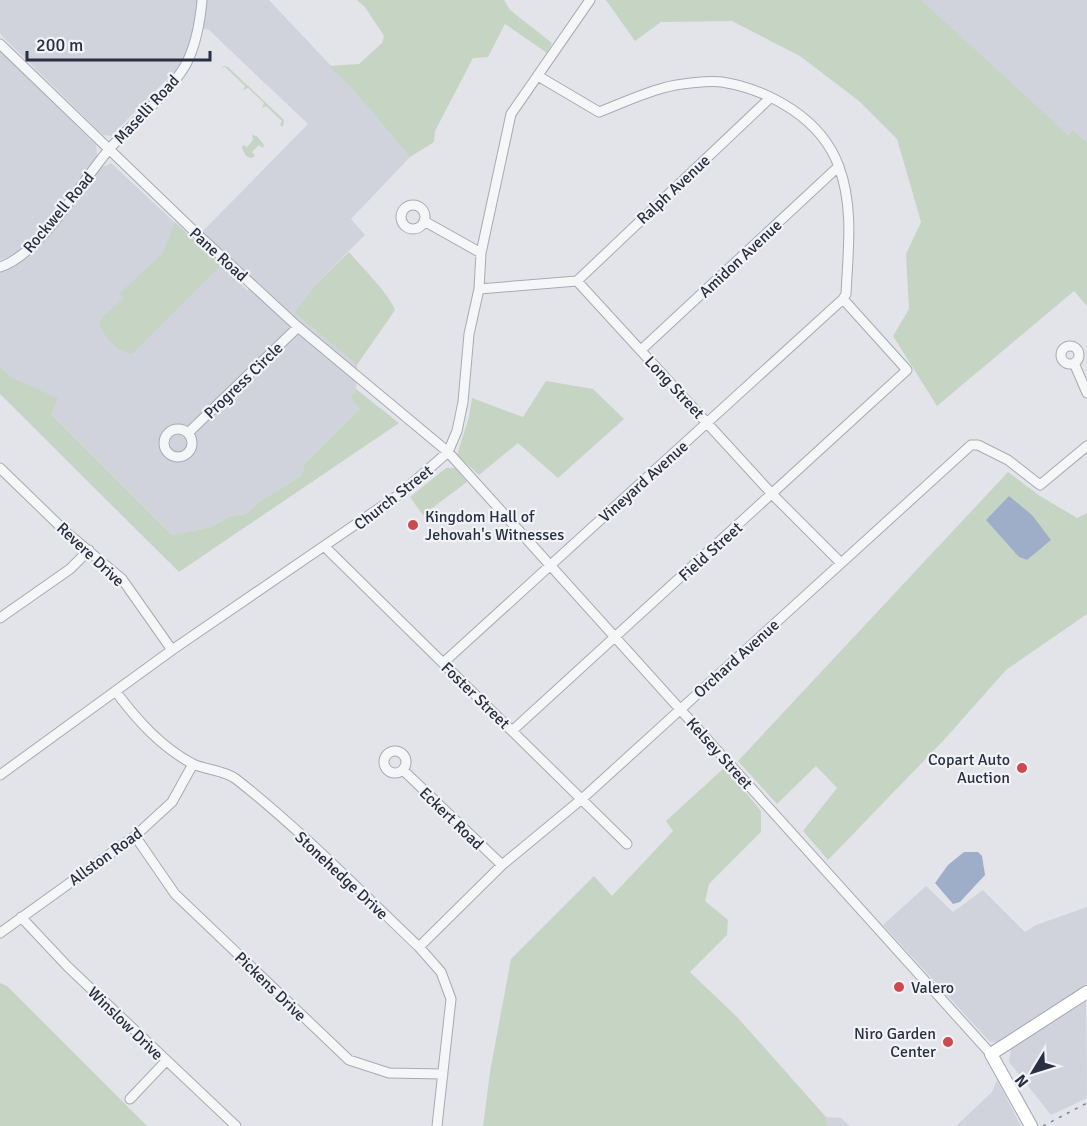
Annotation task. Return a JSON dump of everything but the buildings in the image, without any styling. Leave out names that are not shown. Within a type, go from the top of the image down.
[{"type":"main road","points":[[1029,1122],[991,1054],[1087,992]]},
{"type":"street","name":"Maselli Road","points":[[109,150],[186,64],[196,37],[202,0]]},
{"type":"street","name":"Church Street","points":[[0,775],[172,650],[325,547],[419,480],[448,452],[457,430],[463,402],[470,334],[480,289],[481,253],[511,114],[590,0]]},
{"type":"street","name":"Pane Road","points":[[0,44],[109,150],[298,327],[448,452]]},
{"type":"street","points":[[538,76],[599,112],[664,87],[721,81],[770,98],[797,111],[822,133],[839,166],[850,214],[846,294],[843,299]]},
{"type":"street","name":"Ralph Avenue","points":[[577,281],[770,98]]},
{"type":"street","name":"Rockwell Road","points":[[0,267],[15,260],[36,241],[109,150]]},
{"type":"street","name":"Amidon Avenue","points":[[641,350],[839,166]]},
{"type":"street","points":[[424,221],[481,253]]},
{"type":"street","points":[[480,289],[577,281]]},
{"type":"street","name":"Long Street","points":[[577,281],[772,494],[841,563]]},
{"type":"street","name":"Field Street","points":[[513,730],[907,370],[843,299]]},
{"type":"street","name":"Vineyard Avenue","points":[[443,663],[843,299]]},
{"type":"street","name":"Progress Circle","points":[[188,433],[298,327]]},
{"type":"street","points":[[1074,363],[1087,393]]},
{"type":"street","name":"Orchard Avenue","points":[[418,947],[502,865],[583,798],[974,443],[1020,468],[1037,484],[1046,483],[1087,446]]},
{"type":"street","name":"Kelsey Street","points":[[448,452],[991,1054]]},
{"type":"street","name":"Revere Drive","points":[[0,468],[122,579],[172,650]]},
{"type":"street","name":"Foster Street","points":[[325,547],[583,798],[627,844]]},
{"type":"street","points":[[0,618],[70,569],[89,550]]},
{"type":"street","name":"Stonehedge Drive","points":[[116,692],[157,739],[193,764],[232,776],[265,802],[418,947],[441,972],[451,999],[437,1126]]},
{"type":"street","name":"Allston Road","points":[[0,933],[135,836],[172,801],[193,764]]},
{"type":"street","name":"Eckert Road","points":[[403,770],[502,865]]},
{"type":"street","name":"Pickens Drive","points":[[135,836],[175,894],[349,1060],[389,1073],[443,1074]]},
{"type":"street","name":"Winslow Drive","points":[[21,917],[68,967],[236,1126]]},
{"type":"street","points":[[130,1100],[166,1061]]},
{"type":"shaded area","points":[[0,0],[269,0],[349,85],[410,157],[351,219],[365,235],[316,284],[294,313],[357,365],[356,389],[351,397],[359,409],[305,463],[301,476],[259,502],[246,514],[230,516],[211,527],[172,535],[50,413],[57,398],[15,379],[0,367],[0,270],[15,266],[35,250],[100,168],[111,163],[248,291],[252,281],[202,232],[308,124],[209,30],[193,26],[189,48],[175,71],[111,136],[103,135],[0,33]]},
{"type":"shaded area","points":[[921,0],[1087,0],[1087,142],[1073,130],[1068,135],[1038,111]]},
{"type":"shaded area","points":[[0,51],[96,145],[97,154],[95,162],[30,240],[15,254],[0,260]]},
{"type":"shaded area","points":[[926,886],[953,912],[983,890],[1025,932],[1036,925],[1087,907],[1087,984],[997,1042],[990,1042],[883,925]]},
{"type":"shaded area","points":[[1086,1000],[1087,1098],[1051,1115],[1009,1062],[1011,1048]]},
{"type":"shaded area","points":[[997,1080],[1021,1126],[956,1126],[992,1092]]},
{"type":"shaded area","points":[[826,1117],[841,1118],[850,1126],[827,1126]]},
{"type":"green space","points":[[357,0],[504,0],[510,10],[552,43],[547,53],[505,24],[488,57],[473,58],[435,131],[434,142],[410,157],[349,85],[329,66],[359,64],[382,43],[384,36],[365,7]]},
{"type":"green space","points":[[606,0],[921,0],[1068,135],[1073,130],[1087,142],[1087,306],[1074,291],[937,406],[893,336],[909,309],[906,254],[921,222],[897,139],[859,101],[800,56],[732,21],[661,22],[635,41]]},
{"type":"green space","points":[[224,66],[228,67],[284,120],[283,127],[280,125],[282,121],[266,106],[262,108],[264,103],[248,88],[243,90],[245,86],[225,67],[221,69]]},
{"type":"green space","points":[[252,135],[257,136],[264,145],[263,148],[259,145],[252,152],[255,156],[251,158],[246,156],[242,148],[243,145],[247,147],[253,140]]},
{"type":"green space","points":[[175,222],[221,265],[132,354],[126,353],[112,344],[99,325],[102,317],[124,298],[119,294],[163,253]]},
{"type":"green space","points":[[349,252],[381,288],[395,310],[357,365],[294,313],[316,284]]},
{"type":"green space","points":[[0,367],[15,379],[58,398],[51,414],[172,535],[211,527],[230,516],[246,514],[259,502],[301,476],[305,463],[359,409],[351,397],[356,389],[399,423],[179,572],[0,394]]},
{"type":"green space","points":[[546,381],[593,389],[624,419],[558,478],[518,443],[479,475],[457,455],[469,417],[472,398],[523,417]]},
{"type":"green space","points":[[446,468],[455,468],[467,482],[423,515],[410,497]]},
{"type":"green space","points":[[1008,472],[1040,496],[1077,518],[1087,513],[1087,614],[1006,670],[943,741],[828,860],[803,831],[837,788],[816,766],[777,804],[738,761]],"holes":[[[987,520],[1050,540],[1027,560],[1019,557]]]},
{"type":"green space","points":[[725,767],[761,811],[761,832],[709,884],[705,901],[728,920],[727,935],[690,972],[737,1017],[826,1117],[827,1126],[483,1126],[490,1072],[511,959],[594,876],[612,896],[673,831],[666,821]]},
{"type":"green space","points":[[0,983],[7,986],[147,1126],[0,1126]]},
{"type":"water","points":[[1009,496],[1032,515],[1051,540],[1027,560],[1019,557],[986,520]]},
{"type":"water","points":[[964,852],[978,852],[982,856],[985,875],[960,902],[953,904],[935,883],[948,865]]},
{"type":"railway","points":[[1043,1126],[1087,1103]]},
{"type":"place","name":"Kingdom Hall of Jehovah's Witnesses","points":[[413,525]]},
{"type":"place","name":"Copart Auto Auction","points":[[1022,768]]},
{"type":"place","name":"Valero","points":[[899,987]]},
{"type":"place","name":"Niro Garden Center","points":[[948,1042]]}]
